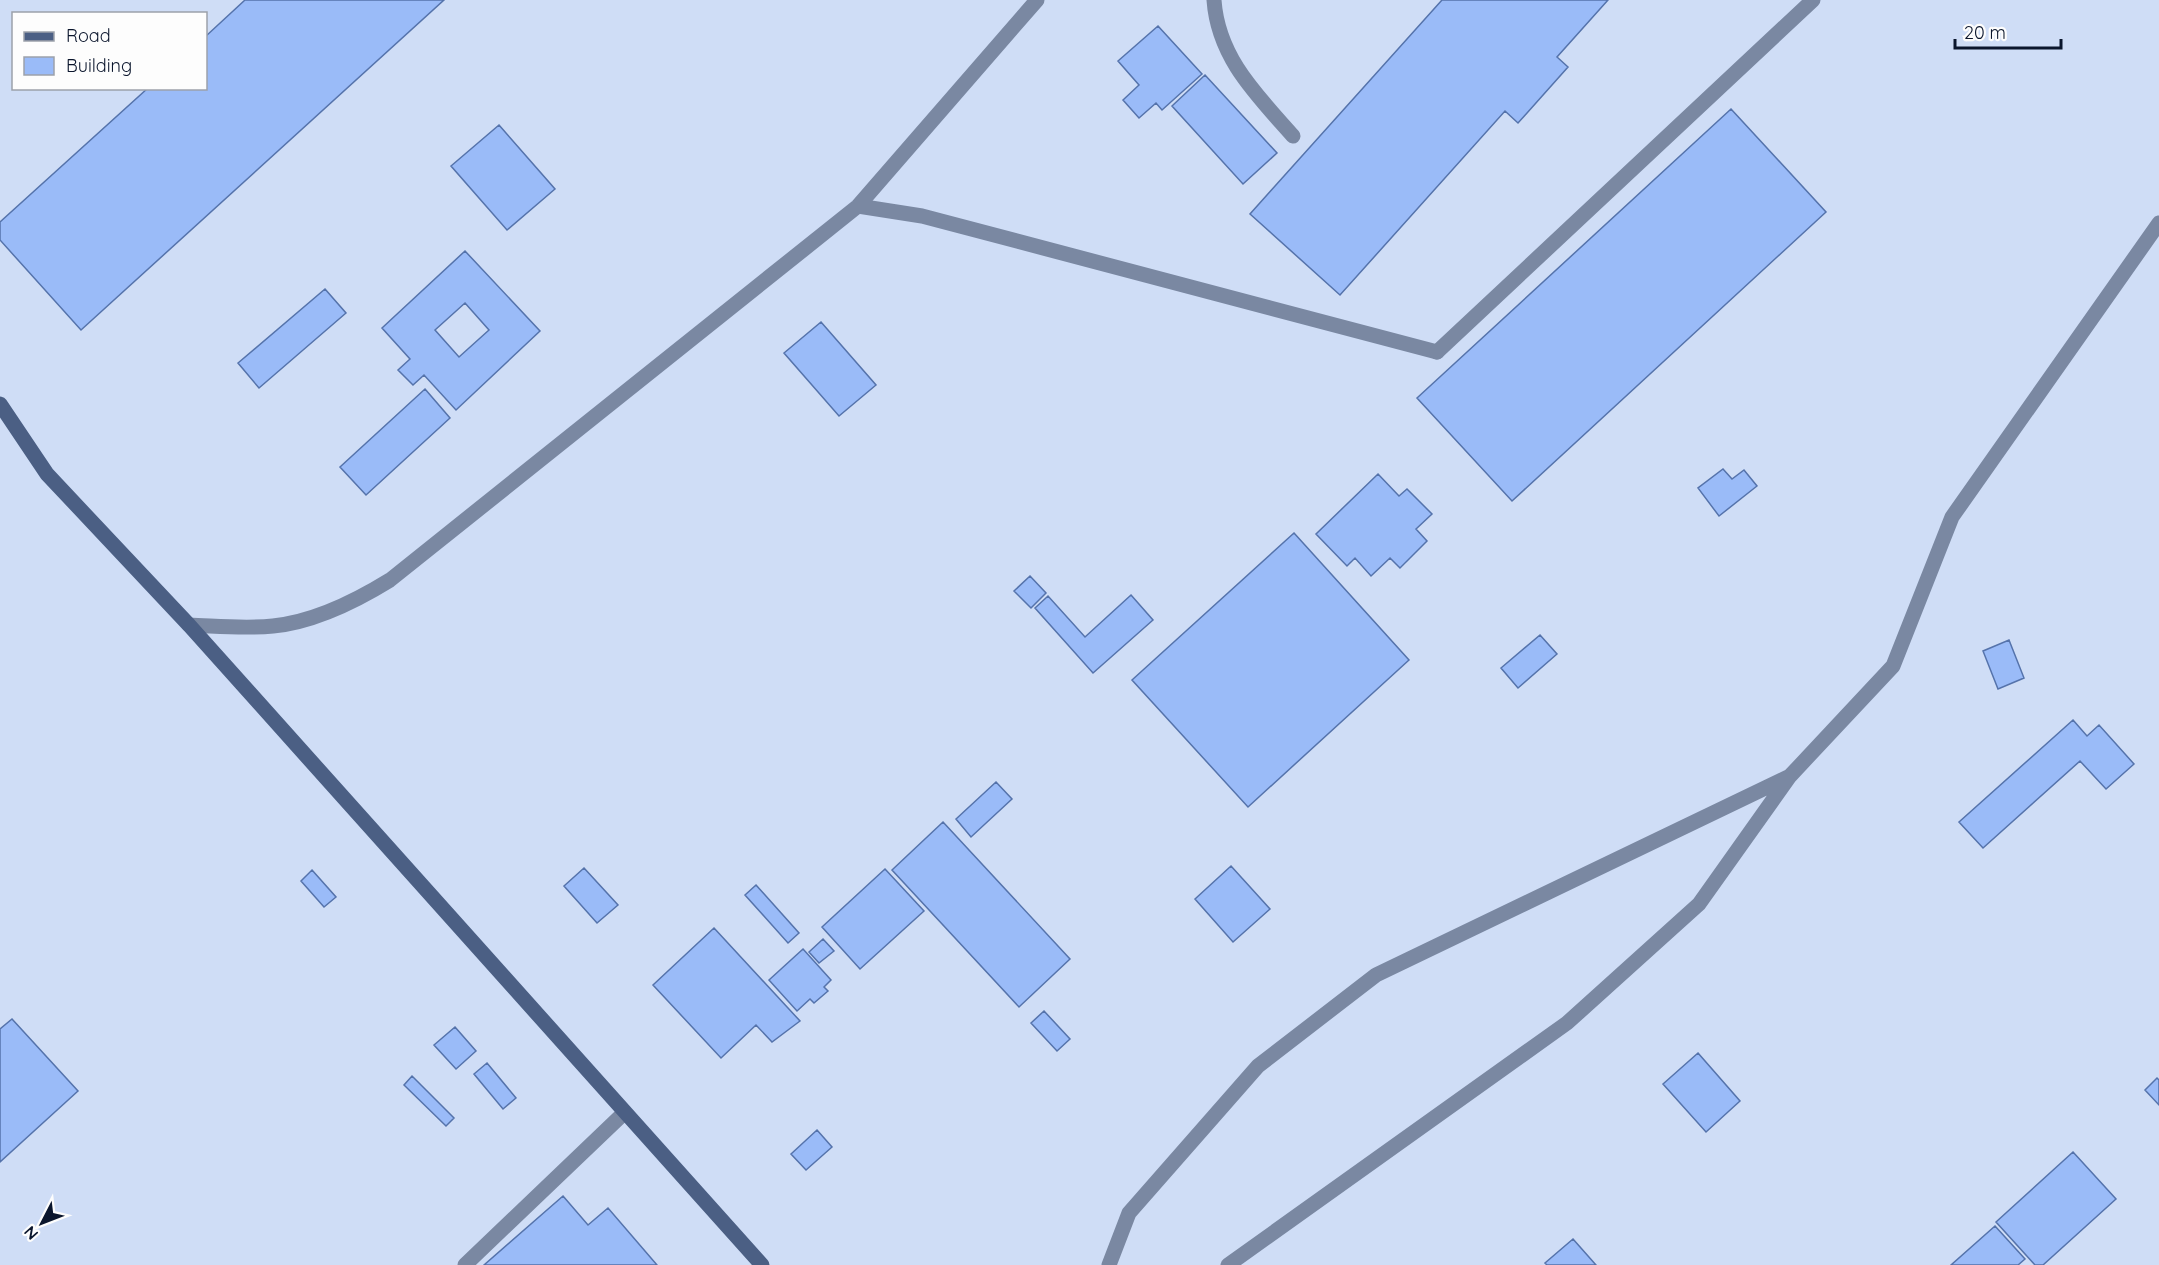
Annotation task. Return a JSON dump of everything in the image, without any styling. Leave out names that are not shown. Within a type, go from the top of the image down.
[{"type":"street","points":[[189,625],[276,626],[345,605],[369,593],[423,554],[858,206],[1037,0]]},
{"type":"street","points":[[1215,0],[1218,25],[1230,60],[1293,136]]},
{"type":"street","points":[[858,206],[922,216],[1437,352],[1813,0]]},
{"type":"street","points":[[1228,1265],[1567,1023],[1700,904],[1790,776],[1893,666],[1952,517],[2159,223]]},
{"type":"street","points":[[0,405],[47,474],[189,625],[762,1265]]},
{"type":"street","points":[[1109,1265],[1129,1213],[1258,1066],[1376,975],[1790,776]]},
{"type":"street","points":[[465,1265],[624,1113]]},
{"type":"building","points":[[245,0],[444,0],[81,330],[0,240],[0,222],[146,90],[207,90],[207,35]]},
{"type":"building","points":[[1442,0],[1608,0],[1557,57],[1568,67],[1518,123],[1505,111],[1340,295],[1250,214]]},
{"type":"building","points":[[1158,26],[1202,74],[1162,110],[1156,103],[1139,118],[1123,100],[1139,85],[1118,61]]},
{"type":"building","points":[[1205,75],[1277,153],[1243,184],[1172,106]]},
{"type":"building","points":[[1731,109],[1826,212],[1512,501],[1417,398]]},
{"type":"building","points":[[499,125],[555,189],[507,230],[451,166]]},
{"type":"building","points":[[465,251],[540,331],[456,410],[424,375],[413,385],[398,370],[410,359],[382,328]],"holes":[[[465,303],[489,330],[459,357],[435,330]]]},
{"type":"building","points":[[325,289],[346,313],[259,388],[238,363]]},
{"type":"building","points":[[821,322],[876,385],[839,416],[784,353]]},
{"type":"building","points":[[425,389],[450,418],[366,495],[340,467]]},
{"type":"building","points":[[1723,469],[1732,479],[1744,470],[1757,486],[1719,516],[1698,488]]},
{"type":"building","points":[[1378,474],[1399,496],[1407,489],[1432,514],[1416,529],[1427,541],[1400,568],[1390,558],[1371,576],[1355,558],[1347,566],[1316,534]]},
{"type":"building","points":[[1294,533],[1409,660],[1248,807],[1132,680]]},
{"type":"building","points":[[1030,576],[1046,593],[1031,608],[1014,591]]},
{"type":"building","points":[[1131,595],[1153,620],[1093,673],[1035,608],[1048,596],[1085,637]]},
{"type":"building","points":[[1540,635],[1557,654],[1518,688],[1501,668]]},
{"type":"building","points":[[2009,640],[2024,678],[1998,689],[1983,651]]},
{"type":"building","points":[[2073,720],[2087,736],[2099,725],[2134,764],[2106,789],[2080,761],[1983,848],[1959,822]]},
{"type":"building","points":[[996,782],[1012,799],[971,837],[956,819]]},
{"type":"building","points":[[943,822],[1070,959],[1019,1007],[892,870]]},
{"type":"building","points":[[1231,866],[1270,909],[1233,942],[1195,899]]},
{"type":"building","points":[[584,868],[618,905],[597,923],[564,886]]},
{"type":"building","points":[[885,869],[924,911],[860,969],[822,927]]},
{"type":"building","points":[[312,870],[336,897],[324,907],[301,881]]},
{"type":"building","points":[[756,885],[799,933],[788,943],[745,895]]},
{"type":"building","points":[[714,928],[800,1021],[772,1042],[756,1025],[721,1058],[653,985]]},
{"type":"building","points":[[823,939],[834,951],[819,963],[809,952]]},
{"type":"building","points":[[803,949],[831,980],[824,987],[828,991],[814,1003],[810,999],[797,1011],[769,980]]},
{"type":"building","points":[[1044,1011],[1070,1039],[1057,1051],[1031,1023]]},
{"type":"building","points":[[12,1019],[78,1091],[0,1162],[0,1029]]},
{"type":"building","points":[[455,1027],[476,1051],[456,1069],[434,1045]]},
{"type":"building","points":[[1698,1053],[1740,1101],[1706,1132],[1663,1084]]},
{"type":"building","points":[[487,1063],[516,1098],[503,1109],[474,1074]]},
{"type":"building","points":[[412,1076],[454,1118],[446,1126],[404,1085]]},
{"type":"building","points":[[2157,1078],[2159,1080],[2159,1105],[2145,1090]]},
{"type":"building","points":[[817,1130],[832,1147],[806,1170],[791,1154]]},
{"type":"building","points":[[2073,1152],[2116,1199],[2043,1265],[2035,1265],[1996,1222]]},
{"type":"building","points":[[563,1196],[588,1225],[608,1208],[657,1265],[484,1265]]},
{"type":"building","points":[[1995,1226],[2025,1259],[2018,1265],[1951,1265]]},
{"type":"building","points":[[1573,1239],[1596,1265],[1547,1265],[1545,1263]]}]
